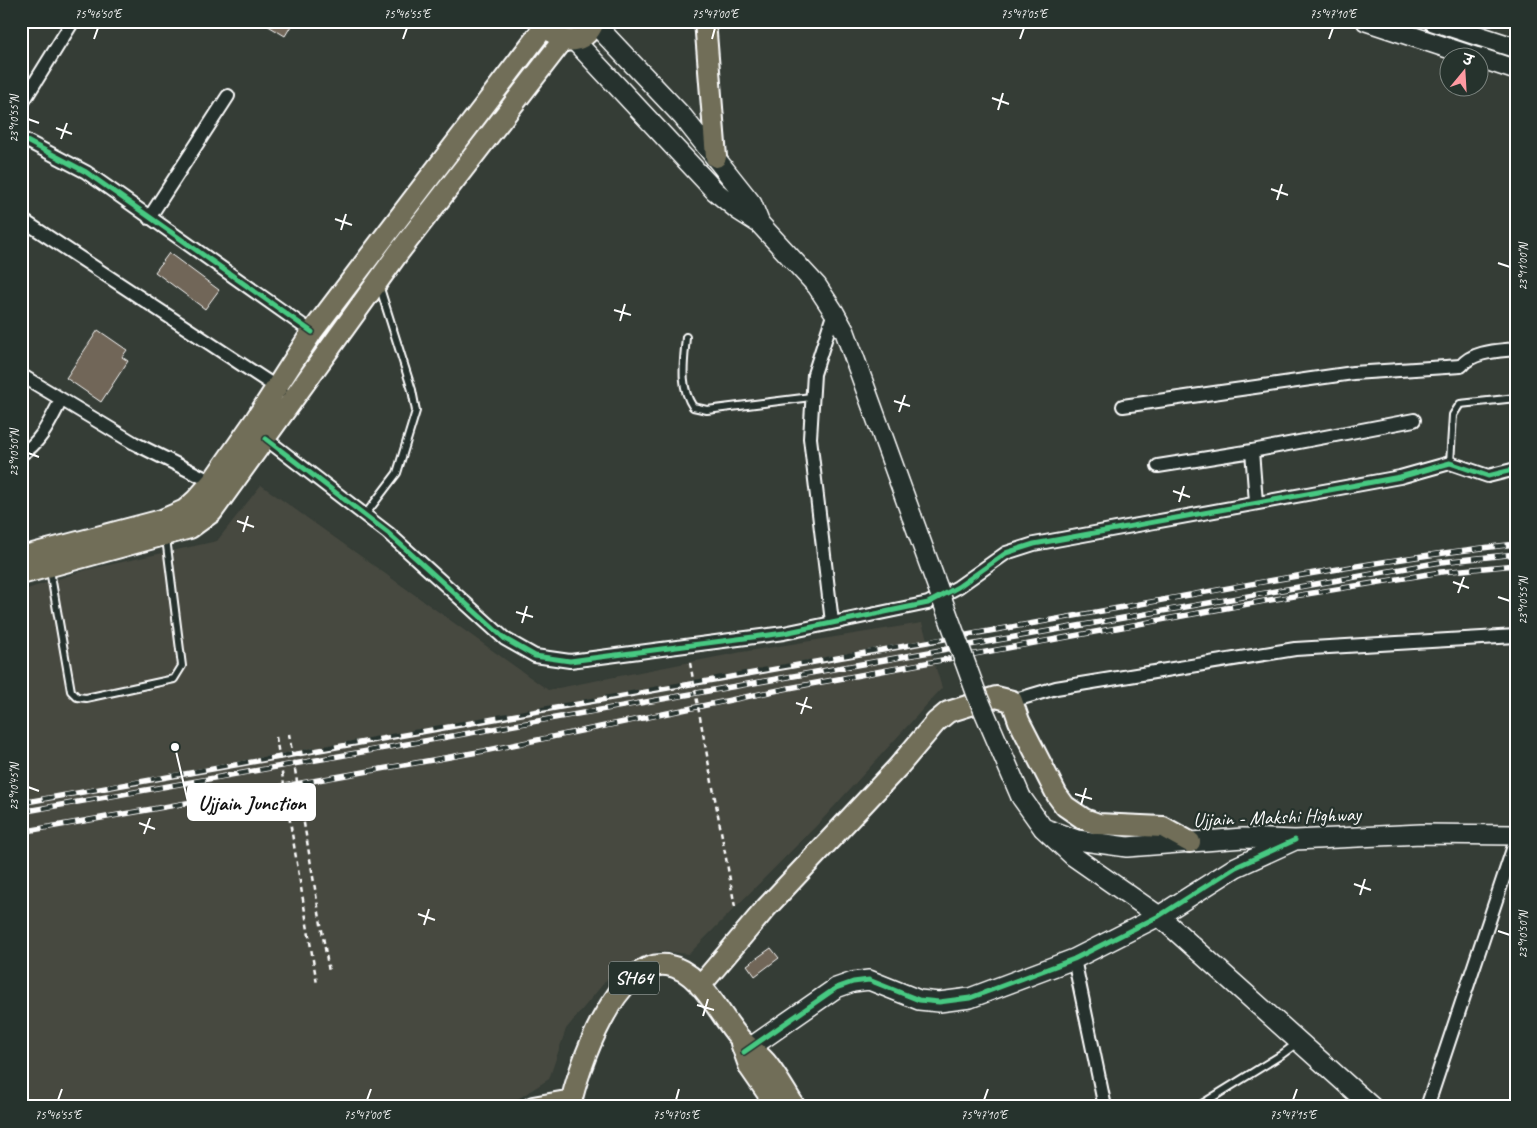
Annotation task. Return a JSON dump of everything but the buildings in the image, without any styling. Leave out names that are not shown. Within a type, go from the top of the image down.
[{"type":"main road","points":[[705,21],[716,157]]},
{"type":"main road","points":[[1366,21],[1448,48]]},
{"type":"main road","points":[[1433,21],[1516,48]]},
{"type":"main road","points":[[164,528],[212,482],[312,332],[548,22],[551,29],[569,40],[715,191],[738,210],[760,224],[817,286],[834,312],[845,332],[977,695],[1021,797],[1043,828],[1073,856],[1159,916],[1372,1107]]},
{"type":"main road","points":[[21,574],[48,558],[164,528],[190,528],[212,512],[378,282],[569,40],[585,36],[594,22],[683,117],[716,157],[752,204],[760,224]]},
{"type":"main road","points":[[1490,62],[1516,70]]},
{"type":"main road","points":[[21,557],[48,558]]},
{"type":"main road","points":[[700,986],[766,908],[898,767],[936,722],[948,712],[996,697],[1012,701],[1027,737],[1057,795],[1065,806],[1084,819],[1098,824],[1163,827],[1190,842]]},
{"type":"main road","name":"Ujjain - Makshi Highway","points":[[1043,828],[1077,840],[1127,847],[1243,838],[1295,840],[1421,834],[1516,835]]},
{"type":"main road","points":[[744,1045],[836,988],[853,982],[869,980],[919,1000],[939,1002],[970,998],[1074,959],[1159,916],[1236,867],[1295,840]]},
{"type":"main road","name":"SH64","points":[[533,1107],[571,1103],[584,1057],[601,1021],[623,988],[638,973],[653,966],[667,966],[680,970],[700,986],[744,1045],[767,1064],[795,1107]]},
{"type":"main road","name":"SH64","points":[[744,1045],[750,1068],[776,1107]]},
{"type":"street","points":[[21,105],[73,21]]},
{"type":"street","points":[[149,218],[228,96]]},
{"type":"street","points":[[21,138],[86,172],[312,332]]},
{"type":"street","points":[[21,220],[294,399]]},
{"type":"street","points":[[832,622],[810,438],[811,397],[814,374],[834,312]]},
{"type":"street","points":[[1123,406],[1353,373],[1460,366],[1464,361],[1482,354],[1516,349]]},
{"type":"street","points":[[21,375],[134,443],[212,482]]},
{"type":"street","points":[[21,454],[27,451],[44,431],[61,400]]},
{"type":"street","points":[[1158,466],[1252,451],[1414,420]]},
{"type":"street","points":[[266,439],[365,515],[505,639],[535,656],[570,661],[784,634],[832,622],[928,603],[958,587],[1006,553],[1034,544],[1400,477],[1450,463],[1488,476],[1516,470]]},
{"type":"street","points":[[1252,451],[1256,502]]},
{"type":"street","points":[[1012,701],[1056,688],[1295,649],[1516,636]]},
{"type":"street","points":[[1427,1107],[1516,840]]},
{"type":"street","points":[[1074,959],[1105,1107]]},
{"type":"lane","points":[[365,515],[397,473],[416,411],[412,390],[378,282]]},
{"type":"lane","points":[[686,337],[683,386],[686,397],[693,407],[707,410],[811,397]]},
{"type":"lane","points":[[1450,463],[1453,415],[1460,404],[1516,398]]},
{"type":"lane","points":[[48,558],[71,691],[77,697],[86,698],[174,679],[182,666],[164,528]]},
{"type":"lane","points":[[1197,1107],[1281,1055],[1298,1041]]},
{"type":"path","points":[[690,664],[735,907]]},
{"type":"path","points":[[289,734],[329,972]]},
{"type":"path","points":[[276,737],[317,984]]},
{"type":"shaded area","points":[[261,485],[548,690],[742,652],[922,623],[942,688],[819,823],[689,954],[659,951],[608,978],[566,1029],[549,1079],[510,1104],[495,1107],[21,1107],[21,591],[86,570],[217,541]]},
{"type":"railway","points":[[21,803],[1264,582],[1390,561],[1516,544]]},
{"type":"railway","points":[[21,812],[1441,562],[1516,554]]},
{"type":"railway","points":[[21,832],[484,751],[789,688],[1270,600],[1441,572],[1516,565]]},
{"type":"cycle path","points":[[21,138],[86,172],[312,332]]},
{"type":"cycle path","points":[[266,439],[388,533],[505,639],[535,656],[570,661],[784,633],[928,603],[958,587],[1006,553],[1034,544],[1400,477],[1450,463],[1488,476],[1516,469]]},
{"type":"cycle path","points":[[744,1052],[836,988],[853,982],[869,980],[919,1000],[939,1002],[970,998],[1074,959],[1159,916],[1236,867],[1295,840]]},
{"type":"place","name":"Ujjain Junction","points":[[175,747]]}]
